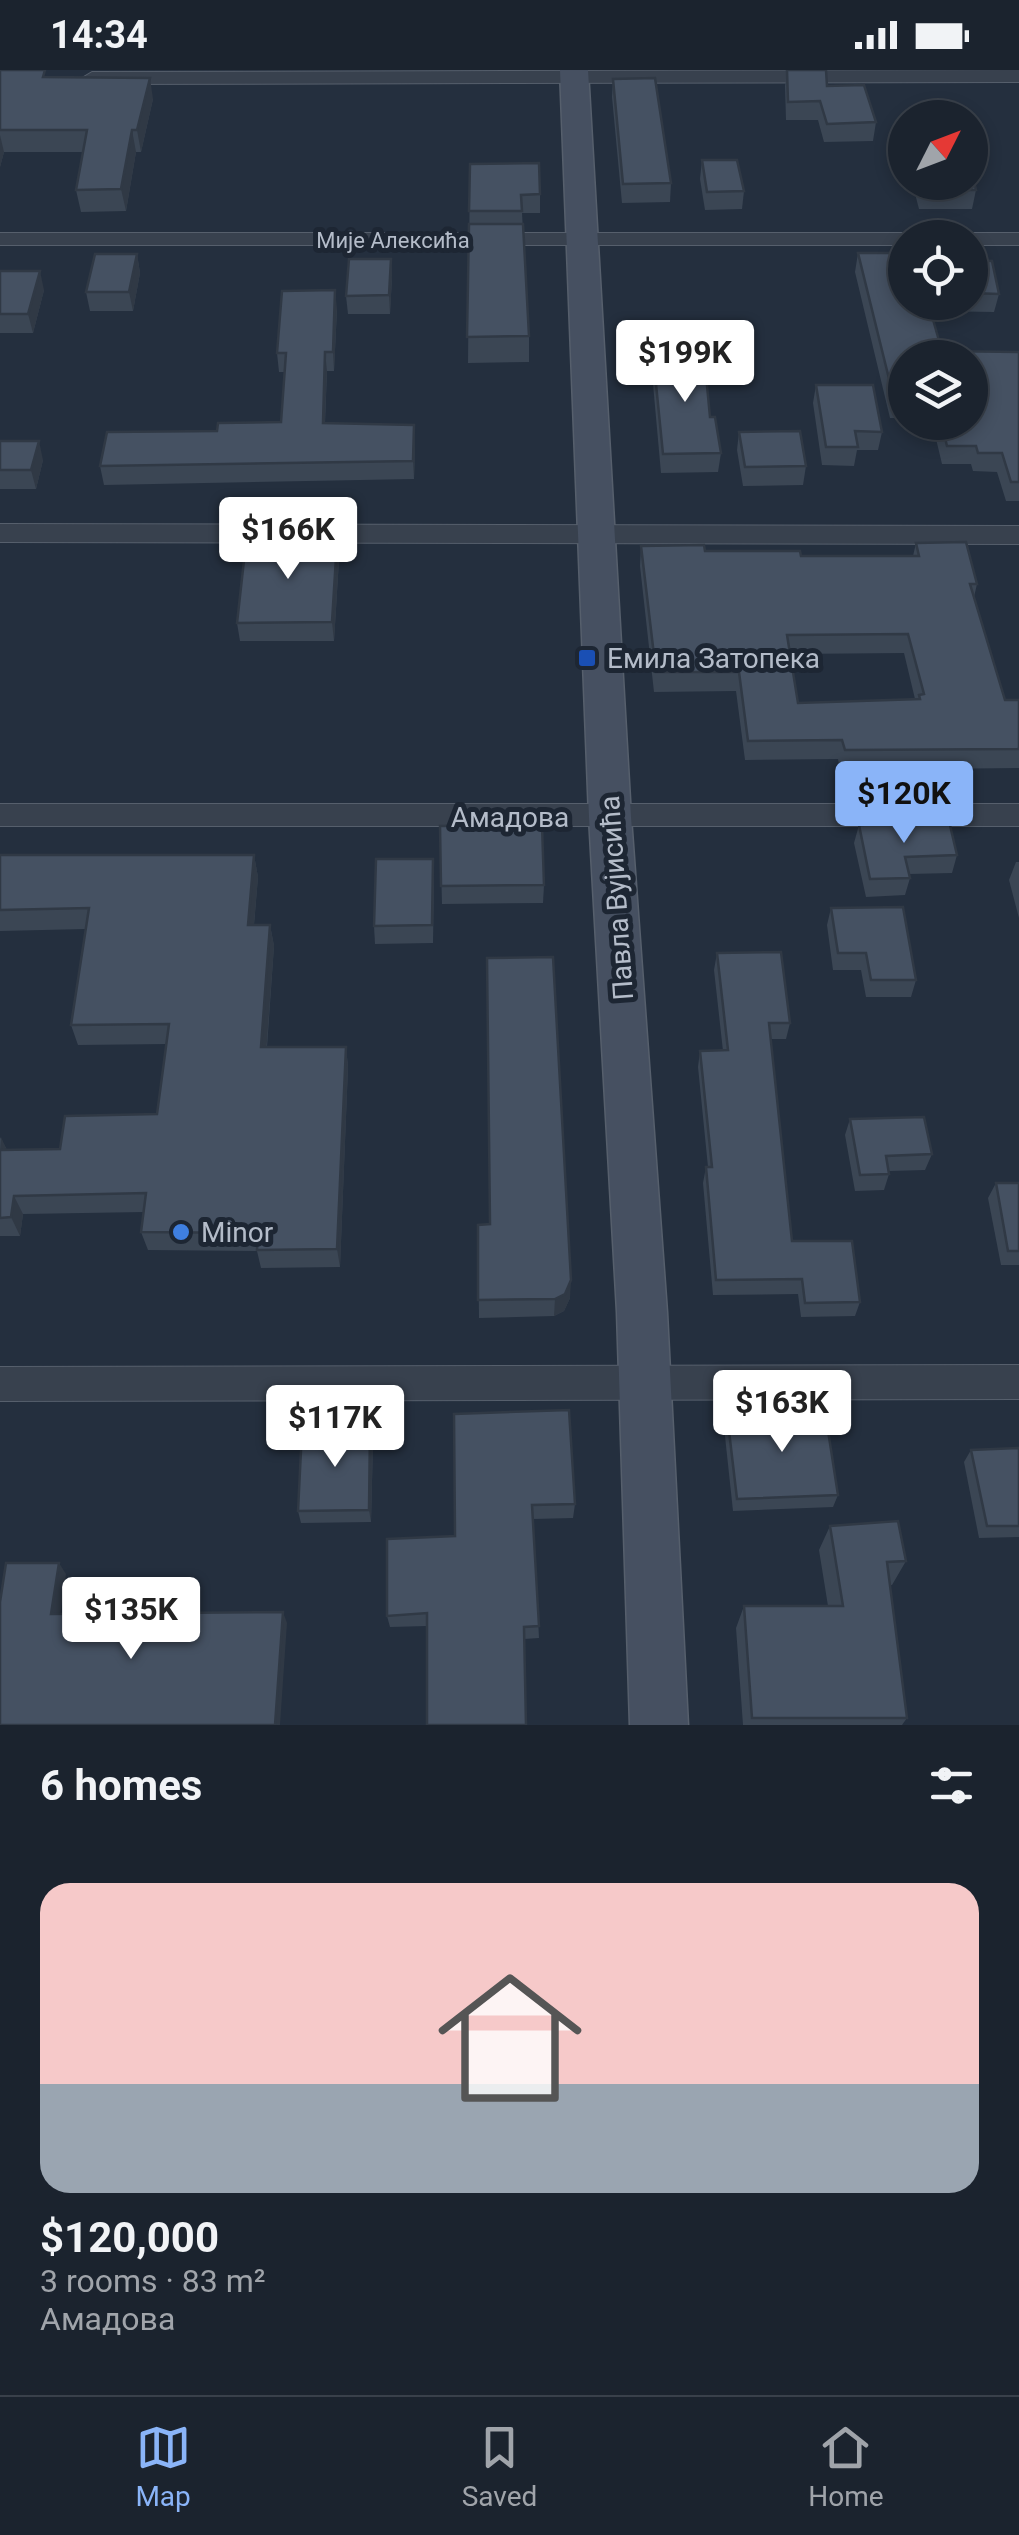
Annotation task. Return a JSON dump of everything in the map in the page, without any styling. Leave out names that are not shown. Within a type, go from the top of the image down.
[{"type":"street","points":[[78,78],[574,73],[1019,76]]},
{"type":"street","name":"Павла Вујисића","points":[[574,73],[660,1725]]},
{"type":"street","name":"Мије Алексића","points":[[0,239],[888,239]]},
{"type":"street","points":[[988,239],[1019,239]]},
{"type":"street","points":[[0,533],[1019,535]]},
{"type":"street","name":"Амадова","points":[[0,815],[1019,816]]},
{"type":"street","points":[[0,1384],[1019,1382]]},
{"type":"building","points":[[0,70],[45,70],[43,77],[150,78],[137,130],[132,130],[121,189],[76,190],[87,130],[0,130]]},
{"type":"building","points":[[787,70],[826,70],[827,86],[864,85],[876,122],[827,124],[820,101],[788,102]]},
{"type":"building","points":[[655,78],[671,183],[623,184],[613,79]]},
{"type":"building","points":[[702,160],[737,160],[744,191],[707,192]]},
{"type":"building","points":[[539,163],[540,194],[521,195],[522,211],[469,211],[470,164]]},
{"type":"building","points":[[469,224],[523,224],[529,336],[467,337]]},
{"type":"building","points":[[858,253],[888,253],[888,320],[933,320],[939,340],[888,340],[888,375]]},
{"type":"building","points":[[95,254],[137,254],[129,292],[86,292]]},
{"type":"building","points":[[349,259],[391,259],[389,295],[346,296]]},
{"type":"building","points":[[988,261],[992,261],[999,294],[988,294]]},
{"type":"building","points":[[0,271],[40,271],[28,314],[0,314]]},
{"type":"building","points":[[335,290],[333,352],[325,352],[323,423],[414,425],[413,461],[100,466],[107,432],[217,431],[218,423],[281,422],[286,353],[277,353],[282,291]]},
{"type":"building","points":[[988,352],[1019,352],[1019,482],[1011,482],[1002,453],[978,453],[976,446],[947,446],[946,440],[988,440]]},
{"type":"building","points":[[653,354],[704,354],[710,417],[715,417],[721,453],[663,454]]},
{"type":"building","points":[[816,385],[873,385],[882,432],[855,431],[858,447],[826,447]]},
{"type":"building","points":[[800,431],[806,466],[745,467],[739,432]]},
{"type":"building","points":[[0,441],[39,441],[31,470],[0,470]]},
{"type":"building","points":[[337,541],[332,622],[237,623],[246,542]]},
{"type":"building","points":[[966,542],[977,584],[970,584],[1005,700],[1019,700],[1019,749],[845,750],[842,740],[748,741],[739,672],[656,672],[641,546],[800,551],[801,556],[919,556],[916,543]],"holes":[[[908,634],[924,694],[919,695],[920,699],[798,703],[787,635]]]},
{"type":"building","points":[[949,821],[957,855],[905,857],[910,878],[870,879],[859,825]]},
{"type":"building","points":[[542,825],[544,885],[441,886],[440,826]]},
{"type":"building","points":[[0,855],[254,855],[248,925],[270,925],[261,1047],[346,1047],[337,1249],[257,1250],[258,1233],[141,1232],[146,1193],[14,1196],[11,1217],[0,1218],[0,1150],[60,1149],[65,1116],[157,1114],[169,1024],[71,1025],[89,908],[0,910]]},
{"type":"building","points":[[376,859],[433,859],[432,925],[374,926]]},
{"type":"building","points":[[903,907],[916,980],[871,980],[866,953],[838,953],[831,908]]},
{"type":"building","points":[[781,952],[790,1023],[769,1023],[792,1241],[852,1241],[860,1302],[805,1303],[802,1279],[716,1280],[706,1167],[712,1167],[700,1051],[728,1050],[717,953]]},
{"type":"building","points":[[553,957],[571,1280],[565,1294],[555,1299],[478,1300],[478,1225],[490,1224],[487,958]]},
{"type":"building","points":[[924,1117],[932,1154],[886,1156],[889,1174],[860,1175],[850,1119]]},
{"type":"building","points":[[996,1183],[1019,1183],[1019,1251],[1008,1251]]},
{"type":"building","points":[[569,1410],[575,1504],[532,1505],[539,1626],[524,1627],[526,1725],[427,1725],[427,1613],[387,1616],[387,1539],[455,1536],[454,1414]]},
{"type":"building","points":[[825,1411],[838,1495],[737,1499],[727,1414]]},
{"type":"building","points":[[370,1429],[369,1510],[298,1511],[302,1430]]},
{"type":"building","points":[[1019,1448],[1019,1526],[987,1526],[971,1450]]},
{"type":"building","points":[[898,1521],[906,1561],[887,1562],[907,1718],[752,1718],[744,1606],[843,1606],[830,1526]]},
{"type":"building","points":[[6,1563],[59,1563],[51,1614],[283,1612],[275,1725],[0,1725],[0,1602]]},
{"type":"place","name":"Емила Затопека","points":[[587,658]]},
{"type":"place","name":"Minor","points":[[181,1232]]}]
